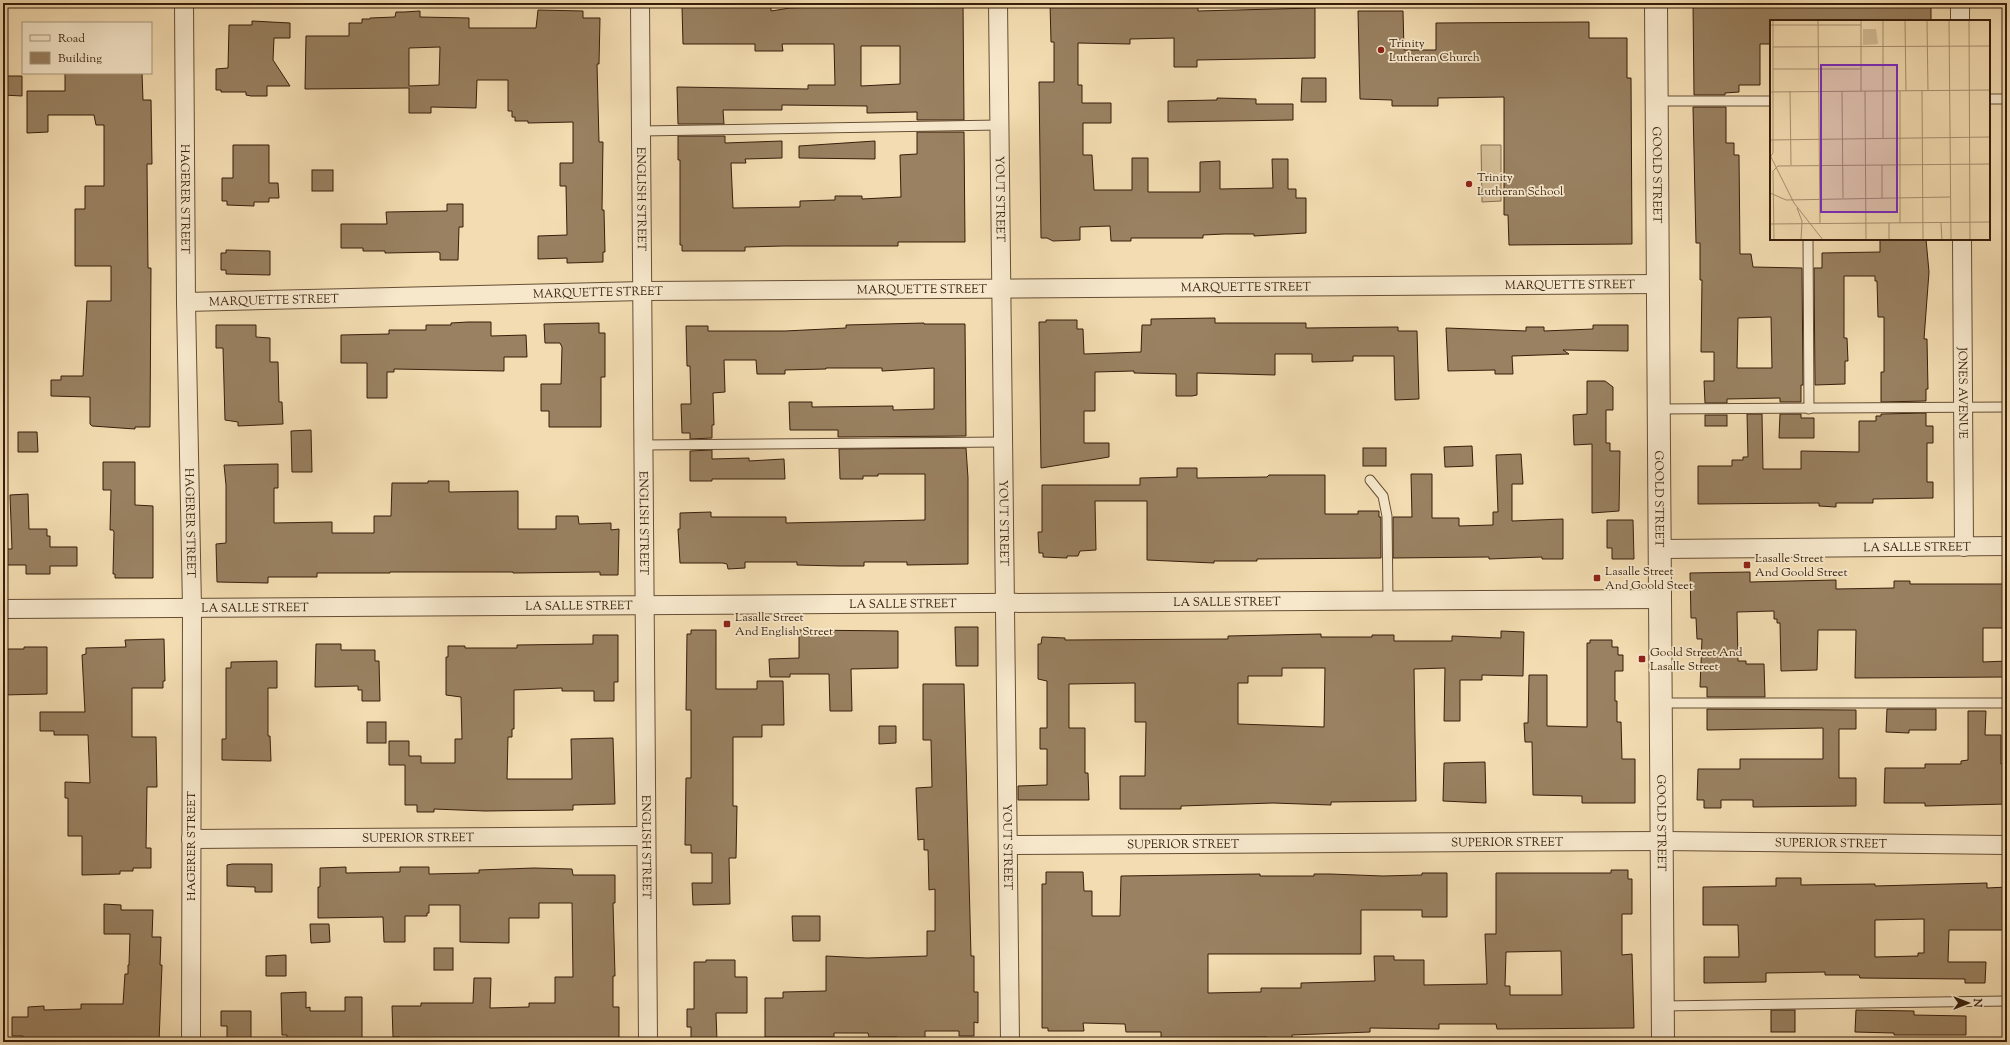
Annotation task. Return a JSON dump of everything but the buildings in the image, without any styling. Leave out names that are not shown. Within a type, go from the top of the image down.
[{"type":"street","name":"HAGERER STREET","points":[[184,3],[186,302],[192,607],[190,839],[191,1042]]},
{"type":"street","name":"ENGLISH STREET","points":[[640,3],[648,1042]]},
{"type":"street","name":"YOUT STREET","points":[[998,3],[1010,1042]]},
{"type":"street","name":"GOOLD STREET","points":[[1656,3],[1663,1042]]},
{"type":"street","points":[[1960,3],[1960,20]]},
{"type":"street","name":"JONES AVENUE","points":[[1962,240],[1964,547]]},
{"type":"street","name":"MARQUETTE STREET","points":[[186,302],[643,291],[1658,284]]},
{"type":"street","name":"LA SALLE STREET","points":[[1660,548],[2007,546]]},
{"type":"street","name":"LA SALLE STREET","points":[[3,609],[1660,599]]},
{"type":"street","name":"SUPERIOR STREET","points":[[190,839],[646,836]]},
{"type":"street","name":"SUPERIOR STREET","points":[[1008,845],[1662,841],[2007,846]]},
{"type":"lane","points":[[1990,99],[2007,99]]},
{"type":"lane","points":[[1656,101],[1770,100]]},
{"type":"lane","points":[[642,131],[999,125]]},
{"type":"lane","points":[[1808,240],[1809,409]]},
{"type":"lane","points":[[1658,409],[2007,408]]},
{"type":"lane","points":[[644,445],[1003,442]]},
{"type":"lane","points":[[1370,480],[1383,496],[1387,516],[1388,601]]},
{"type":"lane","points":[[1660,703],[2007,703]]},
{"type":"lane","points":[[1663,1006],[2007,1001]]},
{"type":"shaded area","points":[[1481,145],[1501,145],[1501,201],[1482,202]]},
{"type":"place","name":"Trinity Lutheran Church","points":[[1381,50]]},
{"type":"place","name":"Trinity Lutheran School","points":[[1469,184]]},
{"type":"place","name":"Lasalle Street And Goold Street","points":[[1747,565]]},
{"type":"place","name":"Lasalle Street And Goold Steet","points":[[1597,578]]},
{"type":"place","name":"Lasalle Street And English Street","points":[[727,624]]},
{"type":"place","name":"Goold Street And Lasalle Street","points":[[1642,659]]}]
